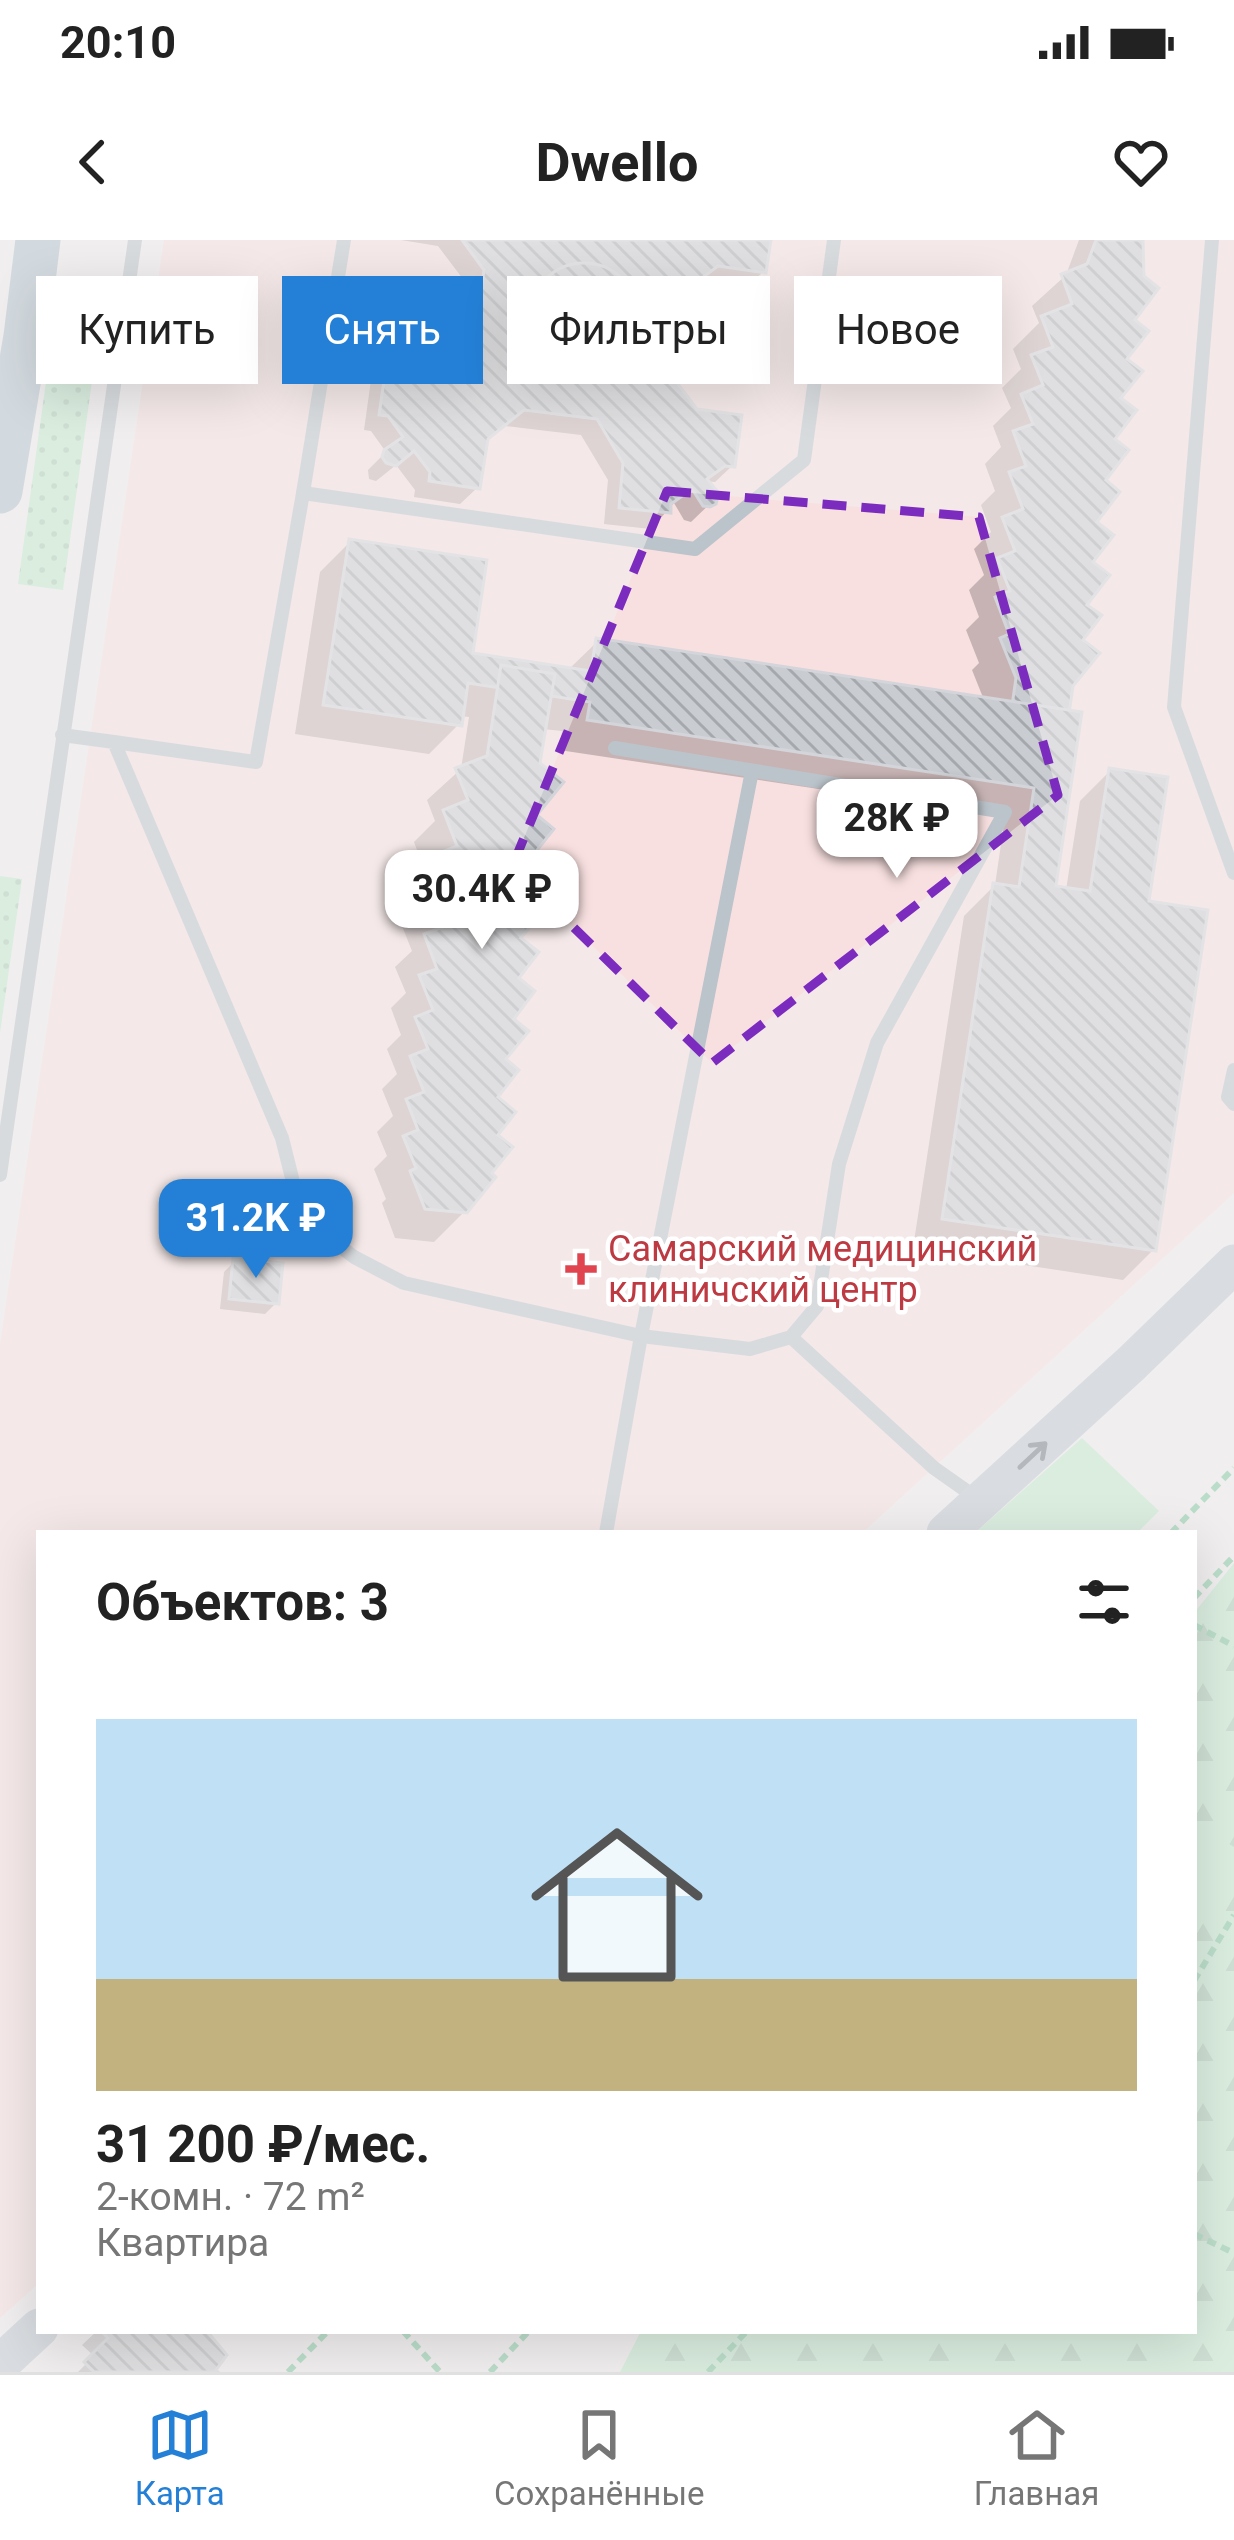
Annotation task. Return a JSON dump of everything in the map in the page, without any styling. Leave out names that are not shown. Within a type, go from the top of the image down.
[{"type":"main road","points":[[0,490],[38,240]]},
{"type":"street","points":[[949,1530],[1234,1264]]},
{"type":"street","points":[[0,2364],[36,2331]]},
{"type":"lane","points":[[0,1175],[135,240]]},
{"type":"lane","points":[[62,735],[256,762],[344,240]]},
{"type":"lane","points":[[303,494],[695,549],[804,460],[834,240]]},
{"type":"lane","points":[[1212,240],[1174,707],[1234,873]]},
{"type":"lane","points":[[114,742],[282,1138],[296,1194],[319,1230],[354,1257],[404,1283],[641,1336],[750,1349],[791,1337],[817,1306],[839,1163],[877,1042],[1005,812],[615,748]]},
{"type":"lane","points":[[607,1530],[752,771]]},
{"type":"lane","points":[[1234,1070],[1228,1097],[1234,1104]]},
{"type":"lane","points":[[791,1337],[934,1468],[982,1502]]},
{"type":"path","points":[[1175,1530],[1234,1468]]},
{"type":"path","points":[[1197,1595],[1234,1556]]},
{"type":"path","points":[[1197,1627],[1234,1646]]},
{"type":"path","points":[[1197,1976],[1234,1915]]},
{"type":"path","points":[[1197,2235],[1234,2253]]},
{"type":"path","points":[[288,2372],[325,2334]]},
{"type":"path","points":[[406,2334],[440,2372]]},
{"type":"path","points":[[490,2372],[526,2334]]},
{"type":"path","points":[[708,2372],[744,2334]]},
{"type":"highlighted area","points":[[667,491],[979,517],[1058,795],[712,1063],[512,867]]},
{"type":"shaded area","name":"Самарский медицинский клиничский центр","points":[[164,240],[1234,240],[1234,1193],[865,1530],[36,1530],[36,2286],[0,2318],[0,1345],[143,384],[258,384],[258,276],[159,276]]},
{"type":"green space","points":[[46,384],[92,384],[63,590],[18,584]]},
{"type":"green space","points":[[0,876],[22,879],[0,1033]]},
{"type":"green space","points":[[1082,1438],[1159,1511],[1140,1530],[978,1530]]},
{"type":"green space","points":[[1234,1563],[1234,2372],[620,2372],[639,2334],[1197,2334],[1197,1609]]},
{"type":"green space","points":[[1197,1824],[1234,1847],[1234,1876],[1197,1932]]},
{"type":"building","points":[[462,240],[771,240],[766,273],[718,266],[705,276],[507,276],[507,384],[678,384],[697,409],[742,415],[735,467],[725,466],[707,479],[719,493],[716,504],[703,506],[692,489],[671,504],[671,513],[619,508],[623,463],[597,419],[524,410],[488,439],[480,489],[429,481],[430,472],[414,451],[396,466],[386,463],[384,450],[403,437],[388,416],[379,415],[384,384],[483,384],[484,270]]},
{"type":"building","points":[[1096,240],[1143,240],[1144,276],[1159,288],[1135,320],[1149,331],[1127,359],[1143,371],[1121,398],[1137,410],[1115,439],[1129,450],[1106,480],[1120,492],[1097,522],[1114,535],[1093,562],[1110,575],[1087,605],[1102,615],[1083,640],[1100,653],[1073,686],[1062,762],[1005,754],[1016,678],[1000,638],[1009,634],[995,597],[1010,591],[997,558],[1015,551],[1002,517],[1023,509],[1009,472],[1026,466],[1013,431],[1033,424],[1021,394],[1043,385],[1031,355],[1053,347],[1041,316],[1072,304],[1061,274],[1087,264]]},
{"type":"building","points":[[584,263],[619,276],[549,276]]},
{"type":"building","points":[[349,539],[487,560],[473,653],[591,671],[596,638],[1082,712],[1056,886],[1090,891],[1109,768],[1168,777],[1149,901],[1208,910],[1156,1251],[942,1219],[993,883],[1019,887],[1034,788],[587,720],[590,702],[468,683],[462,726],[323,705]]},
{"type":"building","points":[[501,665],[555,674],[540,763],[564,782],[537,815],[554,829],[534,854],[550,866],[528,893],[546,907],[521,938],[539,952],[519,978],[535,991],[514,1019],[529,1031],[506,1059],[519,1070],[498,1097],[516,1112],[498,1135],[513,1147],[467,1213],[425,1209],[403,1136],[418,1130],[406,1099],[424,1092],[410,1056],[428,1049],[415,1017],[433,1010],[419,975],[437,969],[424,934],[443,927],[430,893],[451,885],[439,853],[457,846],[443,810],[468,800],[455,768],[487,756]]},
{"type":"building","points":[[233,1258],[283,1263],[279,1304],[229,1299]]},
{"type":"building","points":[[104,2334],[210,2334],[227,2355],[218,2372],[94,2372],[84,2362],[108,2338]]},
{"type":"place","name":"Самарский медицинский клиничский центр","points":[[581,1269]]}]
